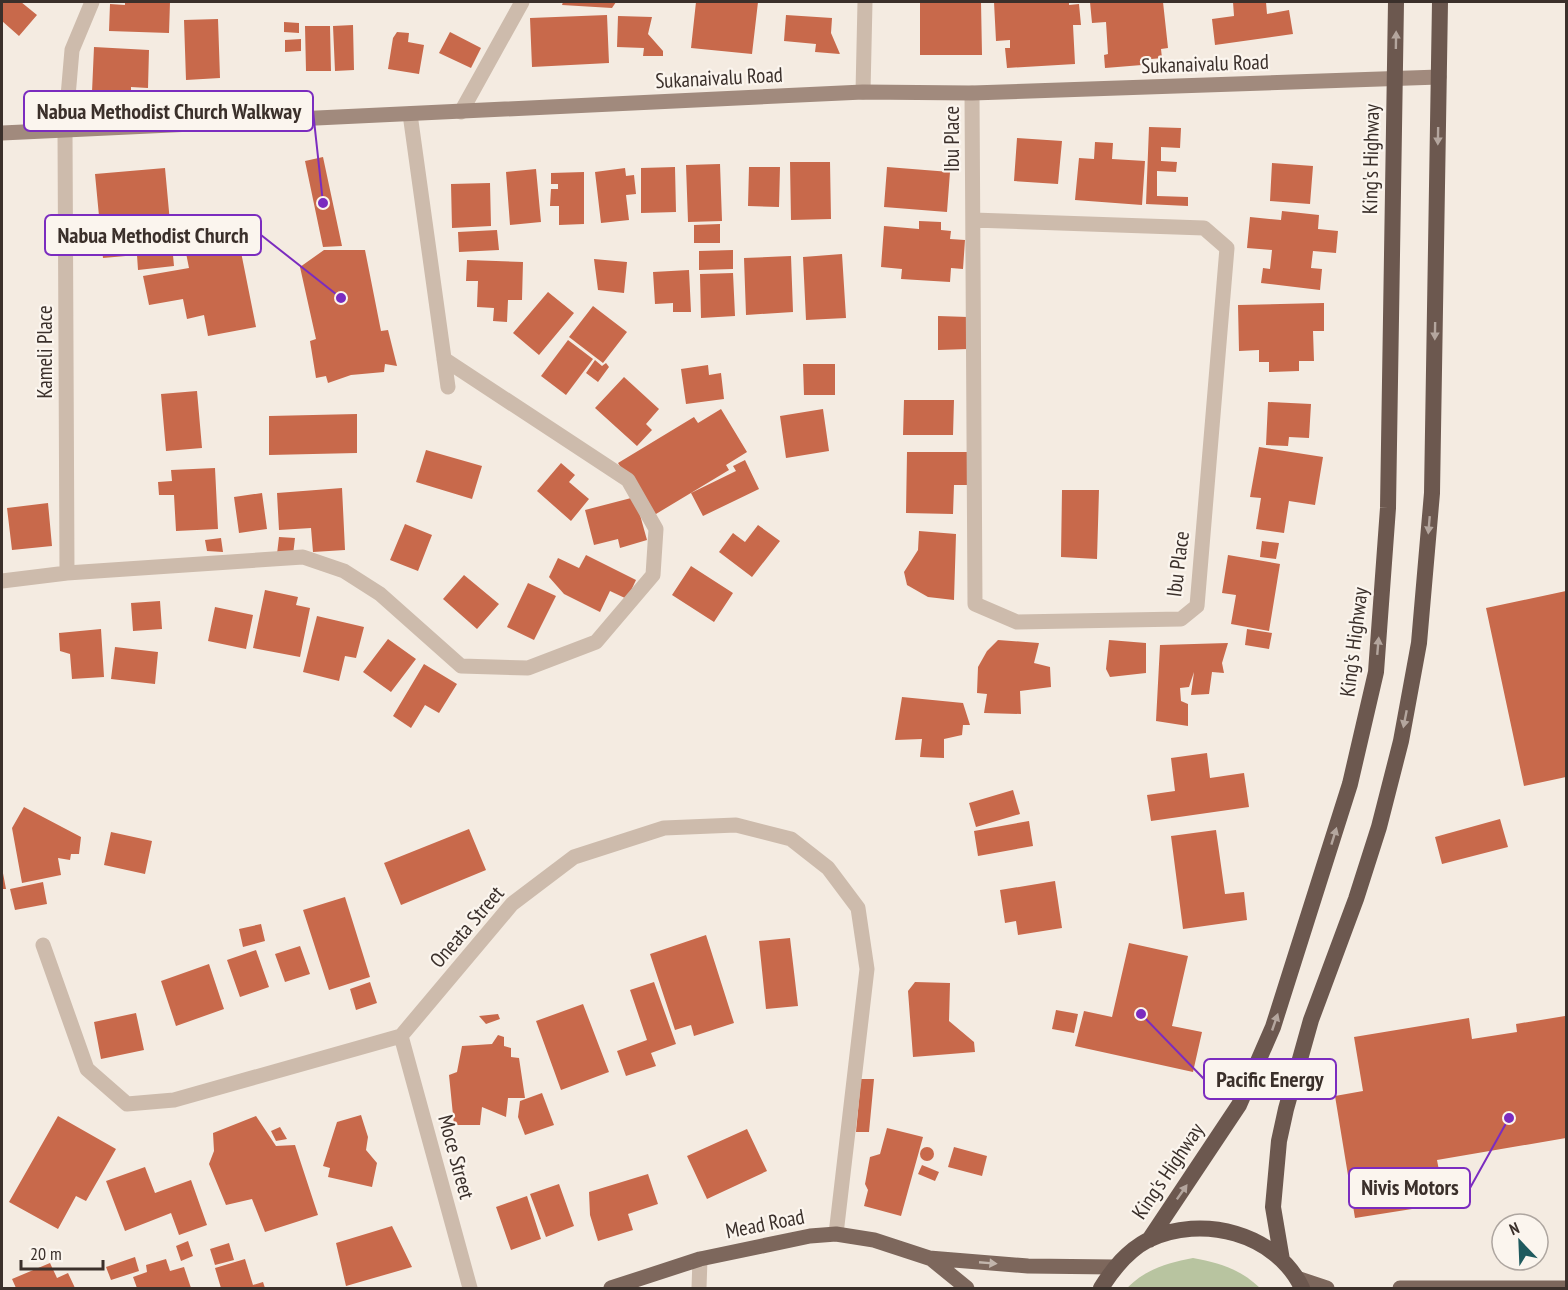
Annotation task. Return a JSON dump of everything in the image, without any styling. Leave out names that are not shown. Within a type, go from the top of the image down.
[{"type":"highway","name":"King's Highway","points":[[1149,1240],[1239,1105],[1266,1046],[1350,783],[1374,682],[1388,508],[1396,2]]},
{"type":"highway","points":[[1282,1260],[1273,1207],[1279,1141],[1286,1109],[1311,1020],[1356,899],[1379,827],[1401,741],[1419,643],[1432,493],[1440,2]]},
{"type":"highway","points":[[1101,1288],[1114,1267],[1130,1252],[1149,1240],[1182,1229],[1218,1229],[1252,1239],[1282,1260],[1300,1283]]},
{"type":"main road","name":"Sukanaivalu Road","points":[[2,133],[863,92],[972,93],[1439,77]]},
{"type":"main road","name":"Mead Road","points":[[610,1288],[700,1259],[810,1236],[836,1234],[874,1240],[929,1258],[1028,1266],[1114,1267]]},
{"type":"main road","name":"Mead Road","points":[[929,1258],[968,1288]]},
{"type":"main road","points":[[1300,1283],[1327,1288]]},
{"type":"main road","points":[[1400,1288],[1566,1288]]},
{"type":"street","name":"Kameli Place","points":[[67,573],[65,131],[72,50],[92,2]]},
{"type":"street","points":[[461,112],[522,2]]},
{"type":"street","points":[[863,92],[865,2]]},
{"type":"street","name":"Ibu Place","points":[[972,93],[975,604],[1017,622],[1181,619],[1197,606],[1227,248],[1204,228],[973,220]]},
{"type":"street","points":[[410,114],[448,387]]},
{"type":"street","points":[[2,581],[67,573],[303,557],[344,571],[380,594],[461,666],[528,668],[596,642],[653,575],[656,530],[628,480],[444,359]]},
{"type":"street","name":"Oneata Street","points":[[401,1036],[512,904],[574,857],[664,828],[736,825],[791,838],[828,868],[858,908],[867,969],[836,1234]]},
{"type":"street","points":[[43,945],[87,1068],[127,1104],[174,1100],[401,1036]]},
{"type":"street","name":"Moce Street","points":[[401,1036],[470,1288]]},
{"type":"street","points":[[699,1288],[700,1259]]},
{"type":"green space","points":[[1193,1258],[1229,1268],[1245,1276],[1260,1288],[1127,1288],[1134,1281],[1157,1268]]},
{"type":"building","points":[[2,2],[21,2],[37,15],[19,36],[2,21]]},
{"type":"building","points":[[125,2],[170,2],[169,33],[109,31],[110,4],[125,5]]},
{"type":"building","points":[[563,2],[616,2],[612,8],[562,5]]},
{"type":"building","points":[[696,2],[758,2],[752,54],[691,48]]},
{"type":"building","points":[[920,2],[981,2],[982,55],[920,55]]},
{"type":"building","points":[[994,2],[1079,4],[1081,25],[1073,25],[1075,64],[1007,68],[1005,48],[1010,48],[1010,40],[996,41]]},
{"type":"building","points":[[1090,2],[1163,2],[1168,48],[1161,49],[1162,58],[1141,60],[1142,65],[1105,68],[1104,55],[1108,54],[1106,22],[1092,23]]},
{"type":"building","points":[[1233,2],[1266,2],[1267,14],[1289,10],[1293,34],[1215,45],[1212,19],[1234,16]]},
{"type":"building","points":[[607,15],[609,63],[532,67],[530,18]]},
{"type":"building","points":[[786,15],[832,18],[831,33],[840,54],[815,52],[816,44],[784,41]]},
{"type":"building","points":[[618,16],[652,17],[648,34],[663,51],[663,56],[643,56],[644,48],[617,47]]},
{"type":"building","points":[[218,19],[220,78],[186,80],[184,20]]},
{"type":"building","points":[[284,22],[299,23],[299,33],[284,32]]},
{"type":"building","points":[[353,25],[354,70],[335,71],[333,26]]},
{"type":"building","points":[[305,26],[330,26],[331,71],[306,71]]},
{"type":"building","points":[[397,32],[409,33],[408,42],[424,45],[419,74],[388,69],[393,38]]},
{"type":"building","points":[[450,32],[481,48],[471,68],[439,53]]},
{"type":"building","points":[[301,39],[301,51],[285,52],[285,40]]},
{"type":"building","points":[[94,47],[149,50],[148,88],[131,87],[131,93],[92,92]]},
{"type":"building","points":[[1149,127],[1181,128],[1180,148],[1161,147],[1161,161],[1177,162],[1176,172],[1157,171],[1157,196],[1188,197],[1188,206],[1146,204]]},
{"type":"building","points":[[1017,138],[1062,141],[1058,184],[1014,181]]},
{"type":"building","points":[[1095,142],[1113,143],[1112,159],[1145,161],[1142,205],[1075,200],[1079,158],[1094,159]]},
{"type":"building","points":[[323,157],[342,246],[323,247],[305,161]]},
{"type":"building","points":[[790,162],[830,162],[831,219],[791,220]]},
{"type":"building","points":[[1272,163],[1313,166],[1310,204],[1270,201]]},
{"type":"building","points":[[720,164],[722,221],[688,222],[686,165]]},
{"type":"building","points":[[675,167],[676,212],[641,213],[641,168]]},
{"type":"building","points":[[749,167],[780,167],[779,207],[748,206]]},
{"type":"building","points":[[887,167],[950,172],[947,212],[884,207]]},
{"type":"building","points":[[165,168],[174,266],[138,270],[137,255],[103,258],[95,174]]},
{"type":"building","points":[[625,168],[626,176],[634,175],[636,194],[626,195],[629,220],[601,223],[595,172]]},
{"type":"building","points":[[536,169],[541,222],[510,225],[506,172]]},
{"type":"building","points":[[584,172],[584,224],[559,225],[559,206],[550,206],[551,189],[558,189],[558,184],[551,184],[551,173]]},
{"type":"building","points":[[490,183],[491,226],[452,228],[451,184]]},
{"type":"building","points":[[1282,211],[1319,215],[1318,229],[1338,231],[1336,253],[1313,251],[1311,268],[1322,269],[1320,290],[1261,283],[1263,268],[1270,269],[1272,250],[1247,248],[1250,217],[1281,220]]},
{"type":"building","points":[[919,221],[941,222],[941,230],[951,231],[950,239],[965,240],[963,269],[951,268],[950,282],[901,279],[902,269],[881,267],[884,226],[919,229]]},
{"type":"building","points":[[720,224],[720,243],[694,243],[694,225]]},
{"type":"building","points":[[497,230],[499,250],[459,252],[458,232]]},
{"type":"building","points":[[239,242],[256,327],[208,336],[204,315],[187,319],[183,299],[149,305],[143,276],[189,268],[186,253]]},
{"type":"building","points":[[324,250],[365,250],[381,331],[388,330],[397,366],[385,364],[384,372],[351,375],[328,383],[326,376],[316,378],[310,341],[316,339],[300,267]]},
{"type":"building","points":[[733,250],[733,269],[699,270],[699,251]]},
{"type":"building","points":[[842,254],[846,318],[806,320],[803,257]]},
{"type":"building","points":[[791,256],[793,312],[746,315],[744,258]]},
{"type":"building","points":[[594,259],[627,262],[624,293],[598,290]]},
{"type":"building","points":[[467,260],[523,262],[522,300],[508,300],[507,322],[493,321],[494,308],[477,307],[478,281],[466,281]]},
{"type":"building","points":[[689,270],[691,312],[673,312],[673,303],[655,304],[653,272]]},
{"type":"building","points":[[733,273],[735,316],[701,318],[700,274]]},
{"type":"building","points":[[548,292],[574,313],[539,355],[513,333]]},
{"type":"building","points":[[1324,303],[1324,331],[1313,331],[1314,361],[1299,361],[1299,371],[1269,372],[1269,362],[1259,362],[1259,350],[1239,351],[1238,305]]},
{"type":"building","points":[[593,306],[627,332],[603,363],[569,337]]},
{"type":"building","points":[[938,316],[968,317],[968,349],[938,350]]},
{"type":"building","points":[[568,340],[593,359],[566,395],[541,376]]},
{"type":"building","points":[[595,360],[602,366],[606,363],[609,367],[598,382],[586,373]]},
{"type":"building","points":[[803,364],[835,364],[835,395],[804,395]]},
{"type":"building","points":[[708,365],[709,375],[721,373],[724,399],[686,404],[681,369]]},
{"type":"building","points":[[624,377],[659,409],[646,424],[652,430],[637,446],[595,408]]},
{"type":"building","points":[[197,391],[202,448],[166,451],[161,394]]},
{"type":"building","points":[[904,400],[954,400],[953,435],[903,435]]},
{"type":"building","points":[[1268,402],[1311,404],[1309,438],[1289,437],[1288,446],[1266,445]]},
{"type":"building","points":[[721,409],[747,452],[726,465],[729,470],[651,517],[618,463],[694,417],[698,423]]},
{"type":"building","points":[[823,409],[829,451],[786,458],[780,416]]},
{"type":"building","points":[[357,414],[357,453],[269,455],[269,416]]},
{"type":"building","points":[[1259,447],[1323,457],[1315,505],[1289,501],[1284,533],[1256,529],[1261,498],[1250,497]]},
{"type":"building","points":[[426,450],[482,466],[472,499],[416,482]]},
{"type":"building","points":[[907,452],[968,452],[968,485],[954,485],[953,514],[906,513]]},
{"type":"building","points":[[745,460],[759,489],[703,516],[691,493],[736,471],[733,466]]},
{"type":"building","points":[[561,463],[575,475],[569,482],[589,499],[571,521],[537,491]]},
{"type":"building","points":[[215,468],[218,529],[176,531],[174,495],[159,495],[158,482],[172,481],[171,470]]},
{"type":"building","points":[[342,488],[345,550],[313,552],[311,528],[279,530],[277,493]]},
{"type":"building","points":[[1062,490],[1099,490],[1097,559],[1061,557]]},
{"type":"building","points":[[262,493],[267,529],[239,533],[234,497]]},
{"type":"building","points":[[635,497],[647,540],[620,548],[618,539],[594,545],[585,510]]},
{"type":"building","points":[[48,503],[52,546],[12,550],[7,508]]},
{"type":"building","points":[[405,524],[432,535],[418,571],[390,560]]},
{"type":"building","points":[[758,525],[780,541],[752,577],[719,552],[733,533],[745,542]]},
{"type":"building","points":[[919,531],[956,534],[954,600],[928,597],[907,585],[904,572],[918,550]]},
{"type":"building","points":[[279,537],[295,538],[293,555],[277,554]]},
{"type":"building","points":[[221,538],[223,552],[207,551],[205,540]]},
{"type":"building","points":[[1262,541],[1279,543],[1276,559],[1260,557]]},
{"type":"building","points":[[586,555],[636,580],[627,599],[610,591],[600,612],[564,594],[549,577],[558,558],[579,568]]},
{"type":"building","points":[[1228,555],[1280,564],[1269,631],[1231,624],[1236,595],[1222,593]]},
{"type":"building","points":[[691,566],[733,593],[714,622],[672,595]]},
{"type":"building","points":[[464,575],[499,604],[477,629],[443,599]]},
{"type":"building","points":[[528,583],[556,596],[534,640],[507,627]]},
{"type":"building","points":[[265,590],[298,597],[296,605],[310,608],[300,657],[253,648]]},
{"type":"building","points":[[1566,591],[1566,777],[1524,786],[1486,608]]},
{"type":"building","points":[[160,601],[162,629],[133,631],[131,603]]},
{"type":"building","points":[[215,607],[253,615],[246,649],[208,641]]},
{"type":"building","points":[[317,616],[364,627],[356,658],[345,656],[339,681],[303,672]]},
{"type":"building","points":[[101,629],[104,677],[72,679],[70,654],[60,651],[59,633]]},
{"type":"building","points":[[1247,629],[1272,633],[1269,649],[1245,645]]},
{"type":"building","points":[[388,639],[416,659],[391,692],[363,672]]},
{"type":"building","points":[[998,640],[1039,643],[1034,663],[1050,667],[1051,687],[1020,691],[1021,714],[984,713],[987,694],[977,693],[978,667],[987,651]]},
{"type":"building","points":[[1109,640],[1146,643],[1146,673],[1110,677],[1106,669]]},
{"type":"building","points":[[1228,643],[1222,663],[1224,673],[1212,672],[1209,694],[1191,695],[1194,672],[1189,687],[1180,688],[1181,701],[1188,704],[1188,726],[1156,721],[1160,645]]},
{"type":"building","points":[[115,647],[158,652],[155,684],[111,679]]},
{"type":"building","points":[[424,664],[457,684],[439,713],[425,705],[411,728],[393,716]]},
{"type":"building","points":[[902,697],[963,703],[970,725],[963,725],[962,735],[944,739],[944,758],[920,757],[922,739],[895,740]]},
{"type":"building","points":[[1207,753],[1210,778],[1244,773],[1249,807],[1151,821],[1147,795],[1175,791],[1171,758]]},
{"type":"building","points":[[1013,790],[1020,814],[976,827],[969,803]]},
{"type":"building","points":[[24,807],[81,837],[79,854],[71,854],[70,860],[58,858],[61,875],[22,883],[12,828]]},
{"type":"building","points":[[1500,819],[1508,847],[1442,864],[1435,837]]},
{"type":"building","points":[[1029,821],[1033,846],[978,856],[974,831]]},
{"type":"building","points":[[469,829],[486,870],[401,905],[384,863]]},
{"type":"building","points":[[1216,830],[1225,894],[1244,892],[1247,920],[1183,929],[1171,836]]},
{"type":"building","points":[[111,832],[152,841],[145,874],[104,865]]},
{"type":"building","points":[[2,868],[6,889],[2,889]]},
{"type":"building","points":[[1055,881],[1062,928],[1018,935],[1016,921],[1005,923],[1000,890]]},
{"type":"building","points":[[43,882],[47,904],[15,910],[10,889]]},
{"type":"building","points":[[345,897],[370,977],[329,990],[303,910]]},
{"type":"building","points":[[261,924],[265,941],[243,947],[239,929]]},
{"type":"building","points":[[706,935],[734,1023],[694,1036],[691,1025],[675,1030],[650,954]]},
{"type":"building","points":[[790,938],[798,1006],[766,1009],[759,941]]},
{"type":"building","points":[[1129,943],[1188,956],[1172,1026],[1202,1032],[1193,1072],[1075,1046],[1084,1011],[1112,1017]]},
{"type":"building","points":[[300,946],[310,974],[285,982],[275,954]]},
{"type":"building","points":[[256,950],[269,987],[240,997],[227,960]]},
{"type":"building","points":[[209,964],[224,1009],[176,1026],[161,981]]},
{"type":"building","points":[[370,982],[377,1003],[356,1010],[350,989]]},
{"type":"building","points":[[654,982],[676,1044],[651,1053],[656,1066],[626,1076],[617,1051],[647,1040],[630,990]]},
{"type":"building","points":[[915,982],[950,983],[949,1021],[974,1042],[975,1052],[913,1057],[908,991]]},
{"type":"building","points":[[583,1004],[609,1072],[561,1090],[536,1021]]},
{"type":"building","points":[[1056,1010],[1078,1014],[1074,1033],[1052,1029]]},
{"type":"building","points":[[136,1013],[144,1050],[101,1059],[94,1022]]},
{"type":"building","points":[[498,1014],[500,1019],[486,1024],[479,1016]]},
{"type":"building","points":[[1565,1016],[1566,1138],[1437,1160],[1442,1186],[1409,1192],[1412,1209],[1355,1218],[1335,1096],[1363,1091],[1354,1037],[1469,1018],[1472,1039],[1517,1032],[1516,1024]]},
{"type":"building","points":[[498,1035],[504,1037],[504,1046],[511,1048],[511,1057],[519,1058],[525,1098],[508,1098],[506,1117],[482,1107],[480,1125],[454,1125],[449,1075],[457,1072],[462,1046],[492,1044]]},
{"type":"building","points":[[861,1079],[874,1079],[869,1132],[856,1132]]},
{"type":"building","points":[[542,1093],[554,1125],[525,1135],[518,1117],[520,1101]]},
{"type":"building","points":[[361,1115],[368,1137],[366,1150],[377,1163],[372,1187],[328,1177],[330,1168],[323,1166],[337,1122]]},
{"type":"building","points":[[58,1116],[116,1149],[86,1201],[76,1196],[58,1229],[9,1202]]},
{"type":"building","points":[[256,1116],[276,1146],[295,1145],[318,1215],[265,1232],[252,1199],[226,1205],[209,1164],[214,1151],[213,1133]]},
{"type":"building","points":[[280,1127],[287,1139],[276,1141],[271,1131]]},
{"type":"building","points":[[887,1128],[923,1137],[901,1216],[864,1206],[868,1190],[865,1184],[870,1157],[880,1154]]},
{"type":"building","points":[[747,1129],[767,1171],[707,1199],[687,1156]]},
{"type":"building","points":[[927,1147],[932,1149],[934,1154],[932,1159],[927,1161],[922,1159],[920,1154],[922,1149]]},
{"type":"building","points":[[954,1147],[987,1156],[982,1176],[948,1167]]},
{"type":"building","points":[[922,1165],[939,1172],[935,1181],[918,1174]]},
{"type":"building","points":[[145,1167],[155,1193],[191,1180],[207,1225],[179,1235],[171,1213],[125,1231],[106,1181]]},
{"type":"building","points":[[648,1174],[658,1204],[628,1214],[633,1230],[598,1241],[590,1215],[589,1192]]},
{"type":"building","points":[[559,1184],[574,1226],[546,1237],[530,1194]]},
{"type":"building","points":[[527,1196],[541,1239],[511,1250],[496,1207]]},
{"type":"building","points":[[392,1226],[412,1267],[346,1286],[336,1243]]},
{"type":"building","points":[[188,1241],[193,1256],[181,1261],[176,1246]]},
{"type":"building","points":[[229,1243],[234,1260],[215,1265],[210,1249]]},
{"type":"building","points":[[135,1257],[139,1271],[111,1280],[106,1267]]},
{"type":"building","points":[[166,1259],[170,1271],[184,1267],[191,1288],[137,1288],[133,1277],[147,1272],[146,1265]]},
{"type":"building","points":[[245,1259],[253,1285],[263,1282],[265,1288],[221,1288],[215,1268]]},
{"type":"building","points":[[50,1263],[57,1278],[68,1273],[75,1288],[16,1288],[12,1279]]},
{"type":"place","name":"Nabua Methodist Church Walkway","points":[[323,203]]},
{"type":"place","name":"Nabua Methodist Church","points":[[341,298]]},
{"type":"place","name":"Pacific Energy","points":[[1141,1014]]},
{"type":"place","name":"Nivis Motors","points":[[1509,1118]]}]
